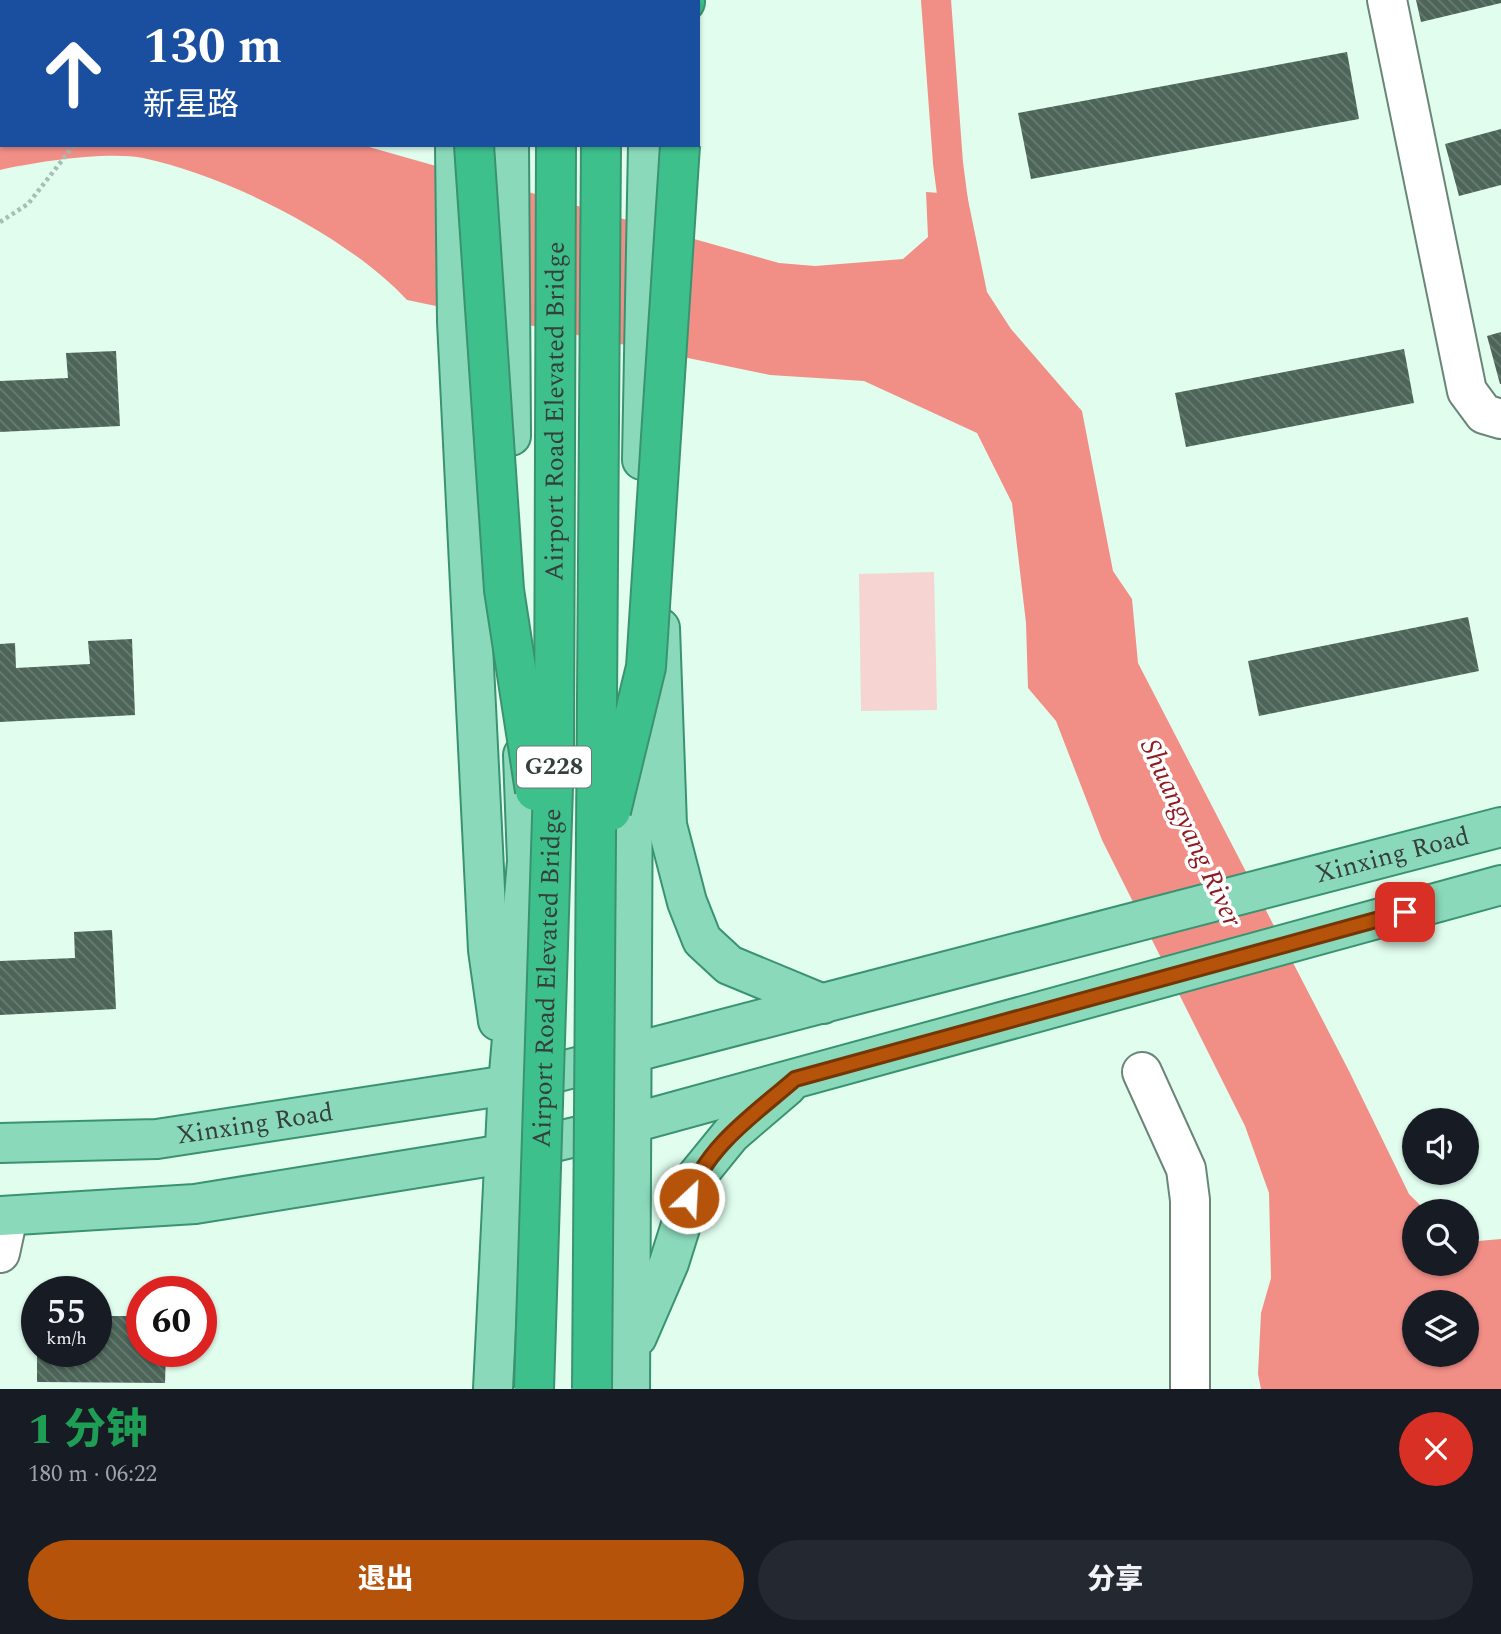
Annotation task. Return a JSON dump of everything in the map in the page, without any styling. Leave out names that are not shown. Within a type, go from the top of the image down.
[{"type":"highway","points":[[474,147],[504,590],[548,875]]},
{"type":"highway","name":"Airport Road Elevated Bridge","points":[[534,1389],[548,875],[555,755],[556,147]]},
{"type":"highway","name":"Airport Road Elevated Bridge","points":[[592,1389],[601,147]]},
{"type":"highway","points":[[596,874],[646,667],[680,147]]},
{"type":"main road","points":[[455,147],[457,321],[488,950],[508,1085]]},
{"type":"main road","points":[[493,1389],[508,1085],[527,861],[509,358],[509,147]]},
{"type":"main road","points":[[630,1371],[629,1124],[634,1053],[632,805],[649,147]]},
{"type":"main road","points":[[645,354],[666,748],[667,825],[687,902],[702,940],[729,965],[822,1004]]},
{"type":"main road","name":"Xinxing Road","points":[[0,1143],[157,1139],[508,1085],[1501,827]]},
{"type":"main road","points":[[4,1216],[195,1204],[504,1154],[629,1124],[1501,885]]},
{"type":"main road","points":[[630,1371],[669,1263],[696,1177],[731,1134],[795,1079]]},
{"type":"lane","points":[[1387,0],[1467,391],[1484,414],[1501,419]]},
{"type":"lane","points":[[1142,1072],[1186,1169],[1190,1199],[1190,1389]]},
{"type":"lane","points":[[0,1253],[4,1216]]},
{"type":"path","points":[[0,222],[28,204],[41,191],[73,147]]},
{"type":"green space","points":[[934,572],[937,710],[861,711],[859,574]]},
{"type":"water","name":"Shuangyang River","points":[[0,147],[369,147],[779,263],[815,266],[903,259],[928,237],[926,192],[967,195],[987,292],[1011,329],[1082,411],[1113,571],[1132,599],[1138,663],[1349,1071],[1402,1180],[1402,1185],[1414,1199],[1402,1199],[1402,1276],[1479,1276],[1479,1241],[1501,1239],[1501,1389],[1261,1389],[1258,1374],[1261,1313],[1271,1278],[1269,1193],[1245,1126],[1102,840],[1056,721],[1028,688],[1026,623],[1012,503],[977,433],[864,381],[770,375],[407,300],[353,254],[320,232],[248,194],[176,166],[143,158],[92,157],[0,170]]},
{"type":"building","points":[[1416,0],[1501,0],[1501,3],[1421,22]]},
{"type":"building","points":[[1347,52],[1359,119],[1031,179],[1018,113]]},
{"type":"building","points":[[1501,129],[1501,185],[1459,196],[1445,144]]},
{"type":"building","points":[[1501,332],[1501,384],[1500,384],[1487,336]]},
{"type":"building","points":[[1404,349],[1414,403],[1186,447],[1175,393]]},
{"type":"building","points":[[116,351],[120,426],[0,432],[0,381],[68,378],[66,353]]},
{"type":"building","points":[[1468,617],[1479,671],[1259,716],[1248,661]]},
{"type":"building","points":[[132,639],[135,715],[0,722],[0,644],[15,643],[16,668],[90,664],[88,641]]},
{"type":"building","points":[[112,930],[116,1009],[0,1015],[0,961],[75,958],[74,932]]},
{"type":"building","points":[[112,1316],[126,1316],[126,1367],[166,1367],[165,1383],[37,1382],[37,1367],[112,1367]]},
{"type":"waterway","points":[[936,0],[948,163],[957,232]]},
{"type":"route","points":[[689,1198],[696,1177],[731,1134],[795,1079],[1405,912]]}]
